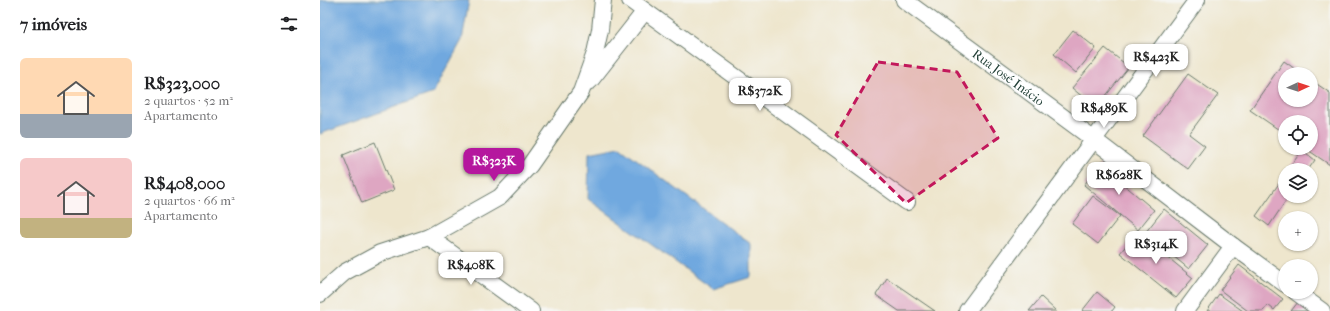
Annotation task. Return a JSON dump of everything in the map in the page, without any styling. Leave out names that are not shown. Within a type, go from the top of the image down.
[{"type":"street","points":[[581,92],[595,53],[600,30],[603,0]]},
{"type":"street","points":[[630,0],[907,202]]},
{"type":"street","name":"Rua José Inácio","points":[[904,0],[1093,139],[1278,279]]},
{"type":"street","points":[[967,311],[1196,0]]},
{"type":"street","points":[[320,294],[345,272],[380,253],[428,238],[500,197],[530,165],[581,92],[645,11]]},
{"type":"street","points":[[428,238],[531,311]]},
{"type":"street","points":[[1185,311],[1233,246]]},
{"type":"street","points":[[1306,299],[1322,311]]},
{"type":"highlighted area","points":[[878,62],[957,72],[998,138],[906,203],[836,135]]},
{"type":"water","points":[[320,0],[469,0],[462,40],[433,93],[320,134]]},
{"type":"water","points":[[620,147],[751,244],[751,277],[713,289],[588,199],[589,153]]},
{"type":"building","points":[[1073,30],[1096,48],[1076,73],[1054,54]]},
{"type":"building","points":[[1105,48],[1129,67],[1096,108],[1072,88]]},
{"type":"building","points":[[1284,61],[1292,67],[1280,67]]},
{"type":"building","points":[[1278,70],[1278,107],[1318,107],[1318,85],[1330,93],[1330,165],[1315,155],[1318,155],[1318,115],[1278,115],[1278,129],[1250,110]]},
{"type":"building","points":[[1188,74],[1218,95],[1189,134],[1205,146],[1188,169],[1143,136]]},
{"type":"building","points":[[375,142],[394,190],[362,203],[343,155]]},
{"type":"building","points":[[1298,155],[1308,155],[1315,160],[1313,163],[1293,163]]},
{"type":"building","points":[[1103,161],[1125,179],[1122,183],[1154,210],[1138,230],[1084,185]]},
{"type":"building","points":[[1278,185],[1278,203],[1284,203],[1269,226],[1256,216]]},
{"type":"building","points":[[1093,196],[1120,216],[1098,244],[1072,224]]},
{"type":"building","points":[[1164,209],[1208,245],[1189,269],[1145,233]]},
{"type":"building","points":[[1137,232],[1193,278],[1176,298],[1120,253]]},
{"type":"building","points":[[1239,265],[1278,295],[1278,299],[1283,299],[1274,310],[1268,305],[1263,311],[1248,311],[1220,290]]},
{"type":"building","points":[[887,278],[935,311],[899,311],[876,295]]},
{"type":"building","points":[[1097,292],[1115,307],[1112,311],[1082,311]]},
{"type":"building","points":[[1219,294],[1243,311],[1207,311]]},
{"type":"building","points":[[1041,297],[1056,311],[1029,311]]},
{"type":"building","points":[[1298,302],[1310,311],[1291,311]]}]
